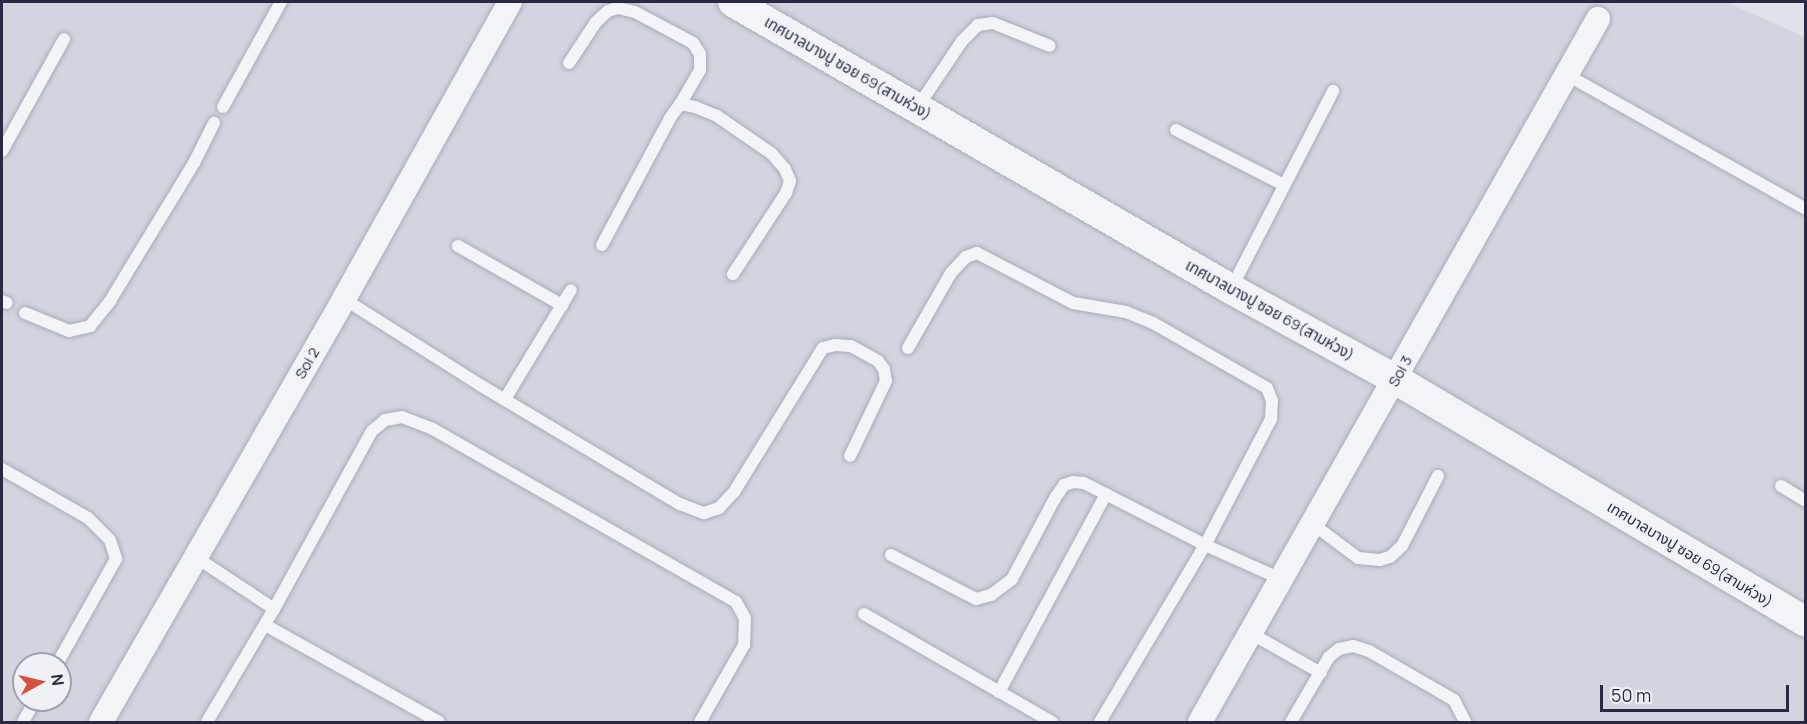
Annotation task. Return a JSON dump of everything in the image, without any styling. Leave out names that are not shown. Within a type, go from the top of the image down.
[{"type":"street","name":"Soi 2","points":[[101,723],[344,299],[510,2]]},
{"type":"street","name":"เทศบาลบางปู ซอย 69(สามห่วง)","points":[[736,2],[1231,289],[1395,379],[1806,622]]},
{"type":"street","name":"Soi 3","points":[[1200,723],[1598,19]]},
{"type":"lane","points":[[223,107],[281,2]]},
{"type":"lane","points":[[569,63],[596,22],[608,11],[618,8],[634,12],[693,43],[700,54],[700,70],[670,118],[602,245]]},
{"type":"lane","points":[[917,108],[962,41],[978,25],[993,23],[1050,46]]},
{"type":"lane","points":[[2,151],[64,39]]},
{"type":"lane","points":[[1567,75],[1806,210]]},
{"type":"lane","points":[[1231,289],[1333,91]]},
{"type":"lane","points":[[680,104],[717,116],[772,154],[786,169],[790,181],[786,193],[733,274]]},
{"type":"lane","points":[[25,313],[69,331],[90,326],[116,291],[194,163],[214,123]]},
{"type":"lane","points":[[1176,130],[1284,185]]},
{"type":"lane","points":[[458,246],[562,305]]},
{"type":"lane","points":[[908,348],[951,273],[966,257],[977,254],[1073,303],[1126,312],[1153,323],[1267,388],[1272,401],[1271,419],[1205,545],[1100,723]]},
{"type":"lane","points":[[505,399],[571,290]]},
{"type":"lane","points":[[344,299],[680,504],[704,513],[719,508],[734,492],[823,348],[835,345],[851,346],[878,361],[884,369],[886,381],[850,456]]},
{"type":"lane","points":[[207,723],[265,625],[372,431],[385,420],[402,417],[431,428],[736,602],[745,618],[744,645],[700,723]]},
{"type":"lane","points":[[2,469],[88,518],[110,540],[116,559],[64,652]]},
{"type":"lane","points":[[1314,525],[1358,558],[1380,560],[1390,557],[1402,546],[1438,476]]},
{"type":"lane","points":[[891,555],[976,599],[991,596],[1012,579],[1064,486],[1073,482],[1084,483],[1205,545],[1281,579]]},
{"type":"lane","points":[[1781,486],[1806,501]]},
{"type":"lane","points":[[999,692],[1106,494]]},
{"type":"lane","points":[[197,558],[274,609]]},
{"type":"lane","points":[[864,614],[1052,723]]},
{"type":"lane","points":[[265,625],[439,723]]},
{"type":"lane","points":[[1252,634],[1321,673]]},
{"type":"lane","points":[[1291,723],[1329,657],[1339,649],[1353,646],[1369,651],[1454,700],[1465,723]]},
{"type":"shaded area","points":[[2,2],[1726,2],[1805,37],[1805,722],[2,722]]}]
